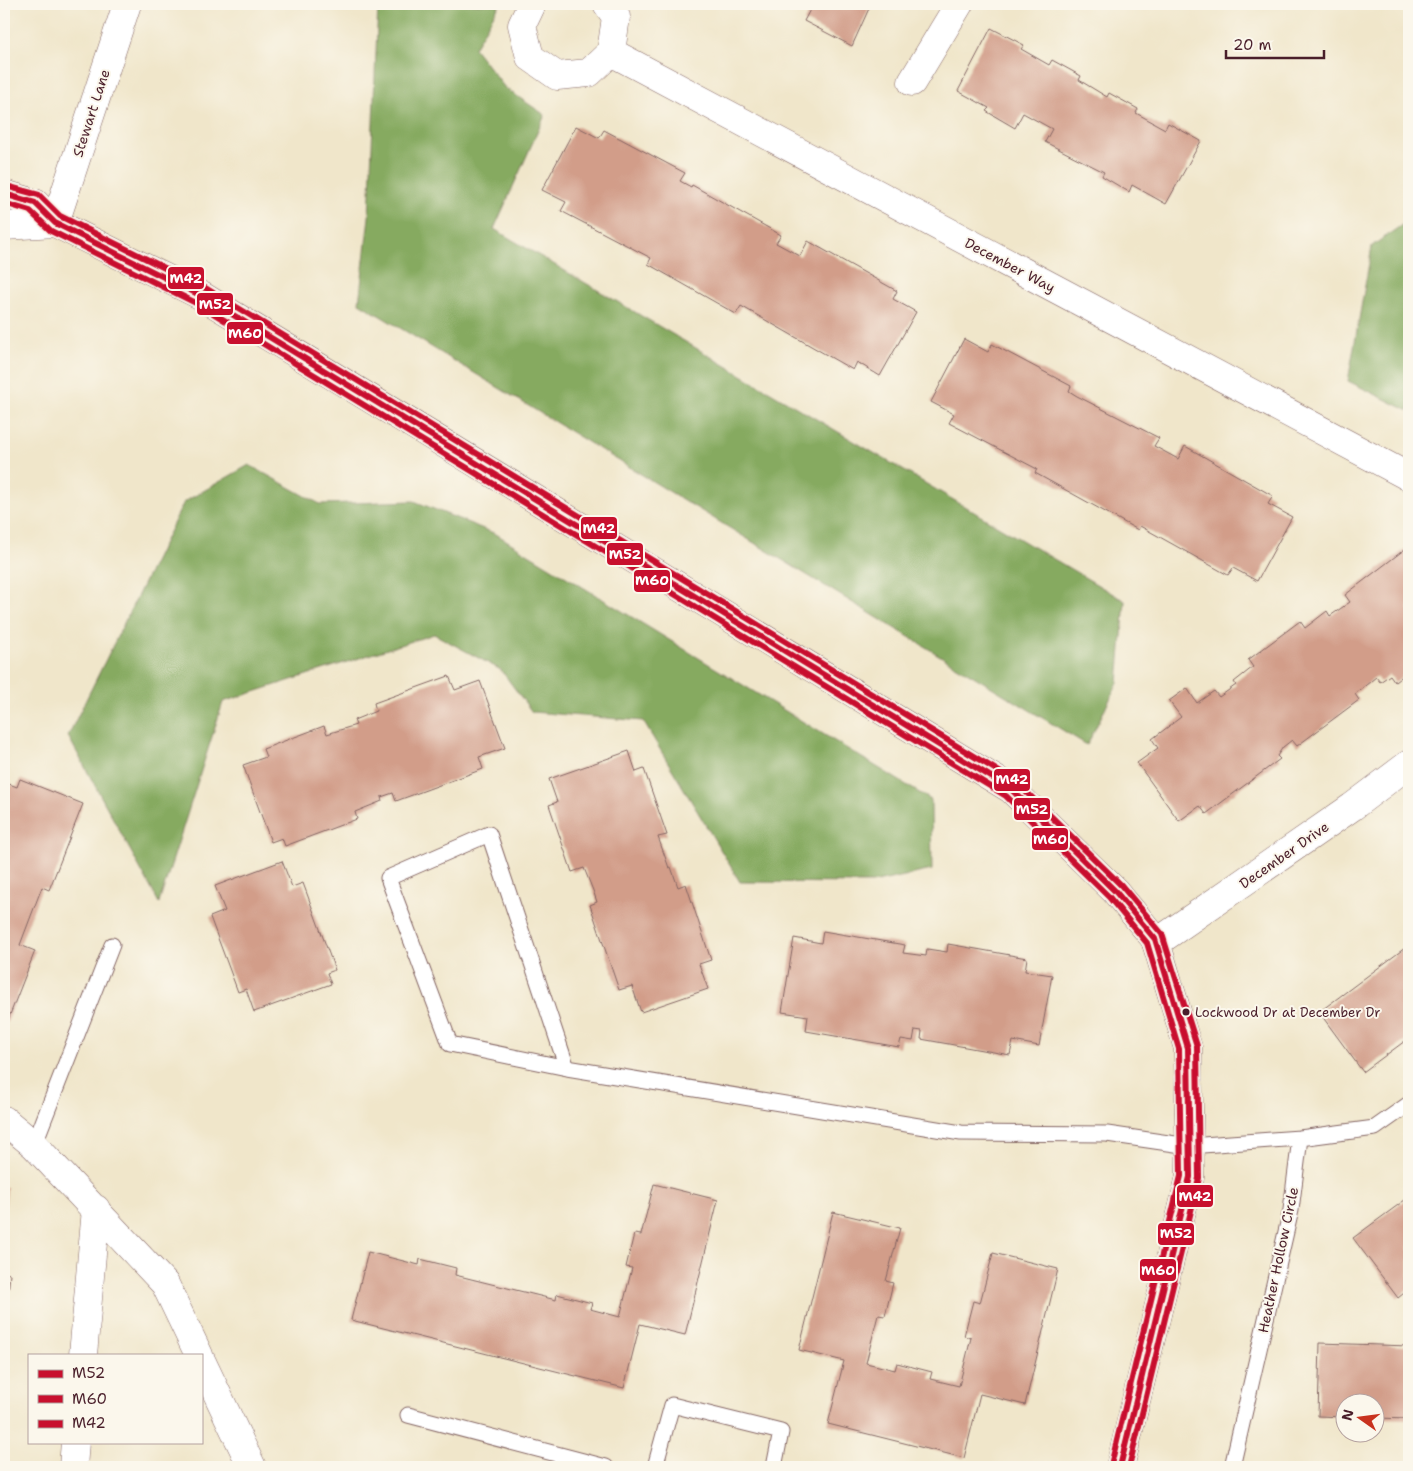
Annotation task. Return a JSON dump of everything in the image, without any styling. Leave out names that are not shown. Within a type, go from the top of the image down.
[{"type":"street","name":"Stewart Lane","points":[[55,223],[128,4]]},
{"type":"street","points":[[532,4],[522,25],[530,57],[557,76],[590,73],[611,52],[616,17],[607,4]]},
{"type":"street","points":[[912,82],[959,4]]},
{"type":"street","name":"December Way","points":[[611,52],[1409,477]]},
{"type":"street","points":[[4,194],[35,203],[55,223],[202,296],[1011,789],[1115,891],[1156,943],[1188,1048],[1190,1146],[1190,1177],[1120,1467]]},
{"type":"street","points":[[4,226],[55,223]]},
{"type":"street","name":"December Drive","points":[[1156,943],[1352,807],[1409,764]]},
{"type":"street","points":[[4,1120],[34,1145],[165,1284],[199,1354]]},
{"type":"street","points":[[83,1354],[96,1209]]},
{"type":"street","points":[[202,1362],[252,1467]]},
{"type":"street","points":[[73,1467],[76,1444]]},
{"type":"lane","points":[[567,1068],[489,834],[388,878],[450,1044],[567,1068],[961,1133],[1107,1134],[1190,1146],[1300,1138],[1374,1128],[1409,1104]]},
{"type":"lane","points":[[34,1145],[112,945]]},
{"type":"lane","name":"Heather Hollow Circle","points":[[1232,1467],[1291,1210],[1300,1138]]},
{"type":"lane","points":[[655,1467],[672,1405],[781,1432],[774,1467]]},
{"type":"lane","points":[[408,1415],[583,1464],[606,1467]]},
{"type":"green space","points":[[378,4],[500,4],[474,48],[505,88],[545,115],[494,229],[1125,601],[1118,683],[1087,745],[359,303],[369,217]]},
{"type":"green space","points":[[1409,220],[1409,411],[1348,381],[1372,246]]},
{"type":"green space","points":[[249,465],[320,504],[414,501],[496,534],[931,800],[932,870],[872,883],[740,882],[643,721],[532,712],[501,670],[434,634],[223,702],[159,903],[68,736],[184,502]]},
{"type":"building","points":[[813,4],[871,4],[852,46],[804,21]]},
{"type":"building","points":[[991,28],[1024,45],[1021,49],[1049,65],[1052,60],[1081,76],[1079,80],[1107,97],[1109,93],[1138,109],[1136,113],[1165,129],[1168,123],[1201,141],[1166,204],[1132,185],[1129,192],[1102,176],[1104,172],[1045,142],[1052,129],[1023,113],[1015,128],[986,111],[989,108],[958,91]]},
{"type":"building","points":[[576,126],[599,138],[604,130],[685,173],[680,181],[691,187],[692,185],[781,235],[776,243],[800,256],[808,241],[897,291],[893,299],[916,312],[880,376],[857,362],[853,370],[741,306],[736,314],[648,264],[651,258],[561,211],[566,202],[542,190]]},
{"type":"building","points":[[964,339],[988,352],[992,344],[1071,386],[1069,391],[1077,396],[1159,438],[1154,446],[1178,459],[1185,446],[1273,496],[1268,504],[1292,517],[1257,581],[1233,568],[1228,575],[1140,526],[1138,530],[1035,473],[1037,469],[949,423],[954,414],[931,402]]},
{"type":"building","points":[[1409,546],[1409,671],[1395,682],[1390,675],[1380,682],[1376,677],[1355,694],[1359,700],[1297,746],[1292,740],[1283,747],[1277,756],[1280,759],[1206,814],[1200,806],[1179,821],[1137,763],[1158,748],[1152,739],[1181,717],[1169,701],[1187,688],[1197,703],[1214,691],[1219,697],[1236,685],[1234,682],[1253,667],[1248,660],[1300,621],[1305,628],[1327,611],[1330,616],[1350,602],[1345,595]]},
{"type":"building","points":[[449,676],[455,690],[480,681],[505,748],[479,757],[483,769],[396,801],[393,793],[381,797],[382,801],[355,812],[357,819],[285,846],[282,838],[271,842],[243,765],[266,757],[263,749],[324,726],[327,734],[356,725],[354,720],[376,711],[374,703]]},
{"type":"building","points":[[629,751],[636,772],[644,769],[667,835],[658,837],[678,887],[686,884],[711,960],[699,964],[708,989],[641,1012],[632,986],[619,990],[590,905],[597,902],[594,893],[584,868],[572,872],[549,805],[557,802],[549,779]]},
{"type":"building","points":[[20,779],[83,804],[49,890],[42,887],[20,945],[35,951],[4,1030],[4,782],[17,787]]},
{"type":"building","points":[[282,861],[292,887],[303,883],[335,970],[327,973],[331,984],[254,1012],[246,989],[238,992],[210,917],[225,911],[215,886]]},
{"type":"building","points":[[823,931],[905,945],[903,953],[926,956],[927,949],[947,952],[948,944],[1027,958],[1025,971],[1052,975],[1039,1046],[1013,1041],[1010,1055],[921,1039],[922,1031],[915,1030],[913,1041],[901,1039],[899,1047],[806,1031],[808,1016],[782,1012],[794,938],[821,943]]},
{"type":"building","points":[[1409,945],[1409,1038],[1363,1072],[1319,1012]]},
{"type":"building","points":[[654,1184],[718,1200],[685,1335],[640,1324],[624,1388],[351,1320],[368,1252],[419,1265],[420,1259],[456,1268],[455,1275],[556,1300],[557,1294],[592,1303],[590,1309],[620,1317],[632,1268],[626,1267],[634,1234],[641,1235]]},
{"type":"building","points":[[4,1187],[7,1187],[5,1210],[4,1210]]},
{"type":"building","points":[[1409,1197],[1409,1289],[1398,1298],[1353,1238]]},
{"type":"building","points":[[833,1212],[900,1228],[886,1281],[893,1283],[885,1316],[878,1315],[866,1363],[895,1370],[897,1363],[932,1372],[930,1379],[959,1386],[971,1338],[964,1336],[973,1301],[980,1303],[993,1253],[1058,1269],[1025,1405],[980,1394],[964,1458],[828,1424],[844,1361],[799,1350]]},
{"type":"building","points":[[4,1273],[10,1274],[5,1324],[4,1324]]},
{"type":"building","points":[[1320,1343],[1409,1346],[1409,1419],[1386,1418],[1386,1394],[1336,1394],[1336,1417],[1318,1416]]},
{"type":"transit line","name":"M42","points":[[6,186],[39,195],[60,216],[207,289],[1016,782],[1121,885],[1162,934],[1197,1046],[1199,1178],[1129,1467]]},
{"type":"transit line","name":"M52","points":[[4,194],[35,203],[55,223],[202,296],[1011,789],[1115,891],[1155,939],[1188,1048],[1190,1177],[1120,1467]]},
{"type":"transit line","name":"M60","points":[[4,203],[30,211],[51,231],[198,304],[1006,796],[1109,897],[1147,943],[1179,1049],[1181,1176],[1111,1465]]},
{"type":"place","name":"Lockwood Dr at December Dr","points":[[1186,1012]]}]
